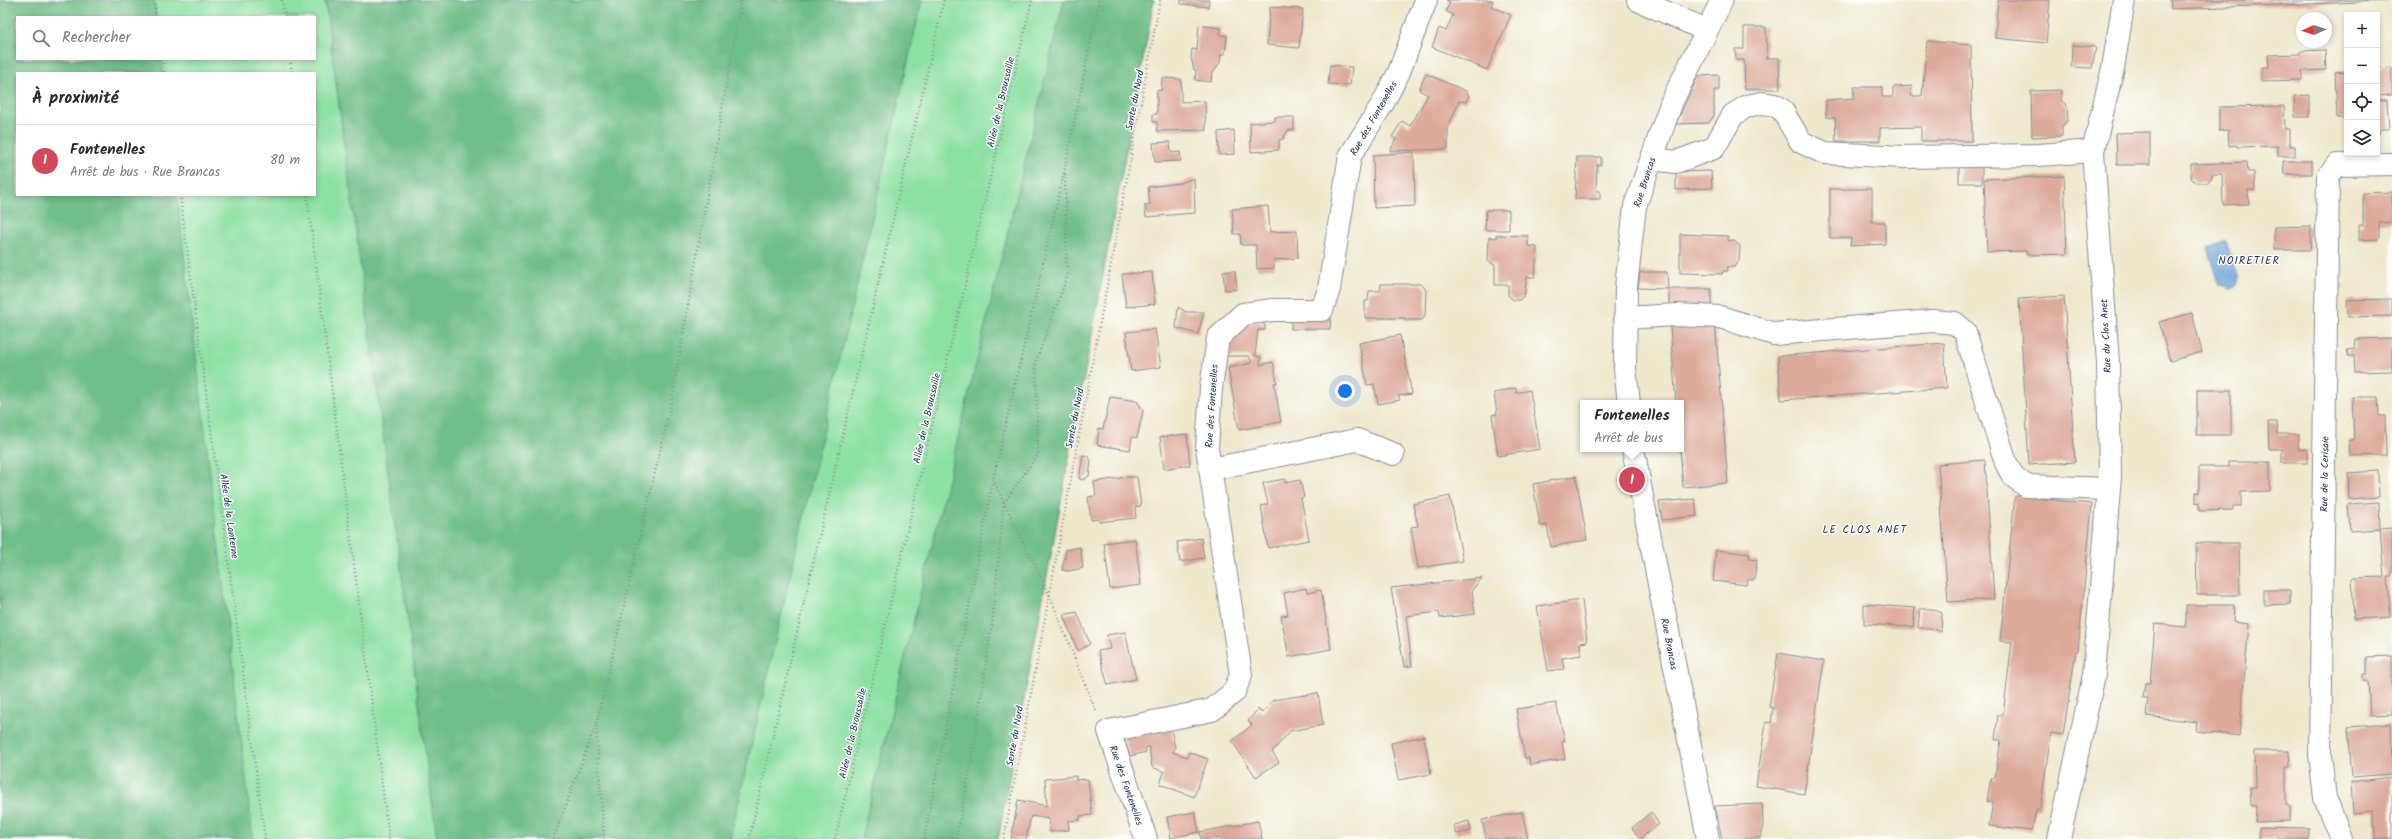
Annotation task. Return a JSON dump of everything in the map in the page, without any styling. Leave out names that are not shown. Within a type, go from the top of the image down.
[{"type":"street","name":"Rue des Fontenelles","points":[[1146,839],[1109,731],[1212,710],[1234,692],[1241,675],[1207,448],[1211,388],[1218,338],[1243,314],[1273,310],[1322,310],[1329,289],[1350,156],[1383,103],[1399,72],[1426,0]]},
{"type":"street","points":[[1638,0],[1706,30]]},
{"type":"street","name":"Rue Brancas","points":[[1629,400],[1625,368],[1626,287],[1635,206],[1672,101],[1722,0]]},
{"type":"street","name":"Rue du Clos Anet","points":[[2059,839],[2094,675],[2108,490],[2108,363],[2093,151],[2113,68],[2124,0]]},
{"type":"street","points":[[1652,159],[1676,162],[1714,148],[1733,115],[1747,106],[1762,103],[1775,106],[1782,110],[1801,142],[1825,153],[1903,157],[2039,156],[2093,151]]},
{"type":"street","name":"Rue de la Cerisaie","points":[[2341,839],[2325,798],[2320,755],[2328,176],[2337,165],[2392,164]]},
{"type":"street","points":[[1625,318],[1677,315],[1720,317],[1774,334],[1933,321],[1955,323],[1964,332],[2006,463],[2013,476],[2026,486],[2108,490]]},
{"type":"street","points":[[1211,469],[1357,440],[1393,454]]},
{"type":"street","name":"Rue Brancas","points":[[1634,452],[1708,839]]},
{"type":"path","points":[[154,0],[156,16]]},
{"type":"path","points":[[282,0],[285,16]]},
{"type":"path","points":[[553,839],[596,726],[671,404],[741,0]]},
{"type":"path","points":[[749,839],[944,0]]},
{"type":"path","name":"Allée de la Broussaille","points":[[836,839],[1032,0]]},
{"type":"path","points":[[924,839],[993,480],[1065,168],[1098,0]]},
{"type":"path","name":"Sente du Nord","points":[[1004,839],[1160,0]]},
{"type":"path","points":[[162,60],[164,72]]},
{"type":"path","points":[[290,60],[292,72]]},
{"type":"path","points":[[956,839],[971,764],[992,623],[1004,503],[1038,454],[1036,361],[1067,277],[1065,168]]},
{"type":"path","name":"Allée de la Lanterne","points":[[180,196],[265,839]]},
{"type":"path","points":[[307,196],[389,839]]},
{"type":"path","points":[[993,480],[1049,594],[1099,717],[1109,731]]},
{"type":"path","points":[[596,726],[604,839]]},
{"type":"green space","points":[[0,0],[1154,0],[998,839],[0,839]]},
{"type":"green space","points":[[0,0],[154,0],[156,16],[16,16],[16,60],[161,60],[163,72],[16,72],[16,196],[177,196],[253,839],[0,839]]},
{"type":"green space","points":[[325,0],[922,0],[730,839],[437,839]]},
{"type":"green space","points":[[1064,0],[1154,0],[998,839],[861,839]]},
{"type":"water","points":[[2226,241],[2239,279],[2236,286],[2230,290],[2222,285],[2220,286],[2208,248]]},
{"type":"building","points":[[1181,0],[1209,0],[1208,7],[1181,4]]},
{"type":"building","points":[[1446,0],[1491,0],[1493,1],[1491,6],[1511,15],[1487,70],[1432,47],[1439,28],[1446,31],[1453,15],[1446,11],[1450,2]]},
{"type":"building","points":[[1998,0],[2050,0],[2046,43],[1995,38]]},
{"type":"building","points":[[2170,0],[2387,0],[2387,1],[2171,9]]},
{"type":"building","points":[[1270,7],[1303,9],[1299,48],[1267,45]]},
{"type":"building","points":[[1199,25],[1221,28],[1220,35],[1227,36],[1225,54],[1221,54],[1220,62],[1214,72],[1212,72],[1211,82],[1195,80],[1196,70],[1194,70],[1191,58],[1192,49],[1197,50]]},
{"type":"building","points":[[1744,27],[1766,27],[1767,58],[1779,58],[1780,89],[1745,89],[1744,60],[1736,60],[1735,49],[1744,49]]},
{"type":"building","points":[[1927,41],[1971,45],[1972,141],[1921,141],[1921,127],[1880,128],[1880,141],[1836,141],[1835,118],[1826,117],[1826,100],[1854,98],[1854,87],[1882,87],[1882,97],[1893,97],[1893,87],[1912,86],[1911,96],[1922,96]]},
{"type":"building","points":[[2072,45],[2096,47],[2092,68],[2071,67]]},
{"type":"building","points":[[2325,50],[2326,70],[2302,71],[2302,80],[2262,81],[2262,67],[2269,67],[2268,55],[2301,54],[2301,51]]},
{"type":"building","points":[[1330,65],[1352,67],[1350,85],[1328,84]]},
{"type":"building","points":[[2392,67],[2392,95],[2380,96],[2380,68]]},
{"type":"building","points":[[2344,71],[2344,118],[2337,118],[2335,72]]},
{"type":"building","points":[[1426,74],[1466,91],[1469,96],[1466,102],[1459,101],[1448,128],[1448,149],[1390,151],[1396,139],[1392,137],[1402,121],[1410,126],[1428,95],[1419,90]]},
{"type":"building","points":[[1719,75],[1719,90],[1714,90],[1714,116],[1709,123],[1676,124],[1698,76]]},
{"type":"building","points":[[1162,78],[1181,79],[1181,102],[1205,101],[1206,130],[1157,131],[1157,122],[1153,122],[1153,114],[1157,114],[1157,90],[1161,91]]},
{"type":"building","points":[[2061,90],[2061,100],[2067,106],[2068,120],[2062,126],[2062,136],[2032,137],[2031,91]]},
{"type":"building","points":[[2309,95],[2309,117],[2295,117],[2294,96]]},
{"type":"building","points":[[2380,100],[2387,100],[2389,129],[2380,129]]},
{"type":"building","points":[[2284,106],[2285,129],[2290,129],[2290,146],[2295,146],[2295,156],[2278,156],[2278,146],[2229,146],[2228,130],[2219,131],[2219,107]]},
{"type":"building","points":[[1275,117],[1294,117],[1294,130],[1288,130],[1283,139],[1279,140],[1279,150],[1251,152],[1250,123],[1275,121]]},
{"type":"building","points":[[1234,130],[1235,154],[1219,155],[1218,132]]},
{"type":"building","points":[[2150,132],[2150,165],[2117,165],[2116,133]]},
{"type":"building","points":[[1170,142],[1171,153],[1180,152],[1181,161],[1155,162],[1153,143]]},
{"type":"building","points":[[1414,152],[1415,206],[1374,208],[1373,155]]},
{"type":"building","points":[[1577,157],[1601,157],[1601,165],[1597,165],[1596,191],[1600,191],[1600,199],[1575,199]]},
{"type":"building","points":[[2283,161],[2312,161],[2312,174],[2284,174]]},
{"type":"building","points":[[1982,162],[1982,183],[1959,183],[1959,163]]},
{"type":"building","points":[[2247,162],[2248,172],[2254,172],[2255,190],[2248,190],[2249,204],[2223,205],[2222,174],[2212,174],[2212,177],[2207,183],[2196,183],[2191,178],[2191,164]]},
{"type":"building","points":[[1711,171],[1712,188],[1676,190],[1676,172]]},
{"type":"building","points":[[2064,176],[2067,254],[2027,255],[2026,251],[1987,252],[1984,179]]},
{"type":"building","points":[[1194,178],[1195,213],[1146,217],[1145,205],[1150,205],[1148,187],[1180,183]]},
{"type":"building","points":[[1830,189],[1872,189],[1872,222],[1885,222],[1885,244],[1850,246],[1851,238],[1830,238]]},
{"type":"building","points":[[2392,192],[2392,222],[2379,223],[2379,239],[2359,240],[2359,225],[2363,225],[2363,193]]},
{"type":"building","points":[[1268,206],[1270,232],[1297,231],[1298,258],[1274,260],[1274,268],[1257,269],[1256,245],[1241,245],[1240,234],[1234,234],[1232,209]]},
{"type":"building","points":[[1486,210],[1509,210],[1509,230],[1485,230]]},
{"type":"building","points":[[2311,226],[2310,250],[2274,250],[2274,227]]},
{"type":"building","points":[[1680,234],[1728,236],[1728,240],[1734,241],[1740,246],[1739,261],[1735,267],[1727,267],[1728,271],[1723,271],[1722,274],[1680,273]]},
{"type":"building","points":[[1496,235],[1528,236],[1528,246],[1537,247],[1535,277],[1527,277],[1524,296],[1519,300],[1513,300],[1508,295],[1508,285],[1495,285],[1495,265],[1488,261],[1489,237],[1496,238]]},
{"type":"building","points":[[1223,271],[1235,271],[1237,289],[1225,290]]},
{"type":"building","points":[[1152,272],[1155,304],[1126,307],[1122,274]]},
{"type":"building","points":[[1640,272],[1667,272],[1668,289],[1638,288]]},
{"type":"building","points":[[1381,284],[1421,284],[1426,290],[1425,316],[1422,320],[1405,320],[1405,318],[1365,318],[1365,301],[1368,301],[1369,291],[1380,291]]},
{"type":"building","points":[[1669,289],[1711,289],[1711,306],[1669,306]]},
{"type":"building","points":[[2064,296],[2075,462],[2029,465],[2019,299]]},
{"type":"building","points":[[2392,299],[2392,316],[2348,317],[2347,300]]},
{"type":"building","points":[[1178,307],[1186,312],[1204,312],[1198,334],[1176,328]]},
{"type":"building","points":[[2192,313],[2202,352],[2170,361],[2159,322]]},
{"type":"building","points":[[1291,316],[1331,316],[1330,329],[1291,329]]},
{"type":"building","points":[[1259,322],[1265,325],[1265,330],[1258,330],[1255,356],[1261,357],[1260,365],[1273,362],[1277,383],[1274,383],[1281,422],[1239,430],[1228,368],[1252,363],[1249,356],[1223,356],[1226,342],[1238,326]]},
{"type":"building","points":[[1715,322],[1728,483],[1683,487],[1680,452],[1684,452],[1684,400],[1676,400],[1670,325]]},
{"type":"building","points":[[1155,329],[1161,367],[1131,371],[1126,332]]},
{"type":"building","points":[[1400,335],[1412,394],[1398,396],[1400,400],[1378,404],[1374,384],[1367,385],[1359,343]]},
{"type":"building","points":[[2392,338],[2392,371],[2355,372],[2354,356],[2348,356],[2347,350],[2354,349],[2355,339]]},
{"type":"building","points":[[1944,343],[1947,388],[1781,400],[1778,356]]},
{"type":"building","points":[[1516,388],[1516,393],[1530,390],[1540,449],[1498,456],[1492,415],[1497,414],[1494,393]]},
{"type":"building","points":[[2197,390],[2231,390],[2231,435],[2197,435]]},
{"type":"building","points":[[1110,397],[1137,401],[1143,411],[1137,438],[1132,437],[1130,450],[1097,445],[1099,428],[1103,429]]},
{"type":"building","points":[[2352,397],[2378,397],[2379,416],[2385,416],[2386,455],[2350,456],[2349,440],[2354,440]]},
{"type":"building","points":[[2268,422],[2277,422],[2278,434],[2299,434],[2298,449],[2307,449],[2307,463],[2282,463],[2282,449],[2269,449]]},
{"type":"building","points":[[1187,434],[1190,465],[1164,469],[1160,437]]},
{"type":"building","points":[[1083,455],[1088,456],[1091,461],[1089,476],[1083,480],[1079,479]]},
{"type":"building","points":[[1985,460],[1994,599],[1948,602],[1938,464]]},
{"type":"building","points":[[2228,462],[2270,462],[2270,491],[2241,492],[2241,506],[2233,506],[2233,510],[2199,511],[2199,503],[2196,504],[2196,492],[2199,493],[2199,467],[2228,467]]},
{"type":"building","points":[[2378,471],[2379,497],[2349,499],[2348,473]]},
{"type":"building","points":[[1576,476],[1587,540],[1551,547],[1547,525],[1540,526],[1533,484]]},
{"type":"building","points":[[1137,477],[1141,506],[1135,507],[1136,518],[1099,522],[1099,519],[1091,520],[1088,497],[1096,496],[1094,482]]},
{"type":"building","points":[[1285,479],[1285,483],[1300,480],[1304,497],[1301,498],[1309,540],[1268,548],[1261,506],[1268,504],[1263,483]]},
{"type":"building","points":[[1450,496],[1463,561],[1418,568],[1411,527],[1418,526],[1413,504]]},
{"type":"building","points":[[2015,496],[2092,504],[2078,651],[2076,651],[2063,735],[2051,733],[2040,809],[2036,809],[2032,831],[1989,826],[1993,802],[1987,801],[1991,778],[1995,778],[2001,740],[1995,740],[1998,715],[2003,715],[2012,642],[2000,641]]},
{"type":"building","points":[[1695,499],[1697,516],[1662,520],[1659,502]]},
{"type":"building","points":[[2379,502],[2380,529],[2350,531],[2348,504]]},
{"type":"building","points":[[2392,528],[2392,576],[2388,576],[2390,617],[2354,619],[2352,578],[2384,577],[2380,529]]},
{"type":"building","points":[[1201,538],[1204,558],[1180,562],[1177,542]]},
{"type":"building","points":[[1135,539],[1141,585],[1110,589],[1104,543]]},
{"type":"building","points":[[2196,543],[2239,543],[2240,595],[2197,595]]},
{"type":"building","points":[[1080,547],[1083,568],[1069,571],[1062,570],[1066,550]]},
{"type":"building","points":[[1716,550],[1750,554],[1749,559],[1757,560],[1754,580],[1747,580],[1746,585],[1713,581]]},
{"type":"building","points":[[1482,578],[1472,590],[1475,614],[1440,618],[1439,612],[1406,616],[1412,666],[1404,667],[1391,588]]},
{"type":"building","points":[[1306,588],[1307,593],[1321,590],[1331,649],[1289,657],[1281,616],[1288,615],[1284,593]]},
{"type":"building","points":[[2264,590],[2290,590],[2290,604],[2264,605]]},
{"type":"building","points":[[1582,600],[1587,642],[1580,643],[1581,655],[1562,658],[1564,669],[1548,671],[1537,606]]},
{"type":"building","points":[[1864,604],[1915,608],[1913,627],[1864,624]]},
{"type":"building","points":[[2186,605],[2234,605],[2233,622],[2249,624],[2239,736],[2196,731],[2197,722],[2146,716],[2148,698],[2143,698],[2145,683],[2150,683],[2155,624],[2186,627]]},
{"type":"building","points":[[1920,609],[1932,609],[1942,613],[1941,632],[1930,628],[1918,628]]},
{"type":"building","points":[[1077,612],[1090,644],[1078,651],[1063,615]]},
{"type":"building","points":[[1125,632],[1136,679],[1108,685],[1098,651],[1110,649],[1107,635]]},
{"type":"building","points":[[1778,653],[1824,661],[1804,794],[1756,786],[1766,722],[1771,723],[1773,708],[1769,707]]},
{"type":"building","points":[[2392,656],[2392,714],[2370,715],[2368,681],[2363,681],[2363,674],[2367,674],[2367,657]]},
{"type":"building","points":[[1318,693],[1323,725],[1290,731],[1272,752],[1279,762],[1256,777],[1232,741],[1252,725],[1248,721],[1258,709],[1262,713],[1273,700]]},
{"type":"building","points":[[1556,703],[1565,741],[1562,742],[1565,759],[1530,765],[1529,758],[1525,758],[1516,709]]},
{"type":"building","points":[[1169,722],[1175,747],[1173,752],[1187,757],[1189,752],[1208,759],[1194,797],[1160,784],[1164,772],[1152,767],[1149,747],[1145,748],[1146,752],[1130,756],[1122,733]]},
{"type":"building","points":[[2391,724],[2392,774],[2352,777],[2348,727]]},
{"type":"building","points":[[1424,736],[1431,774],[1398,780],[1391,743]]},
{"type":"building","points":[[2254,751],[2289,751],[2290,767],[2286,767],[2286,805],[2290,806],[2290,821],[2255,822],[2256,806],[2251,806],[2250,787],[2255,787]]},
{"type":"building","points":[[1076,776],[1076,780],[1088,779],[1092,815],[1080,816],[1080,820],[1068,821],[1069,830],[1050,832],[1049,819],[1031,816],[1026,839],[1011,839],[1018,800],[1047,806],[1045,779]]},
{"type":"building","points":[[2392,777],[2392,839],[2375,839],[2374,811],[2353,813],[2351,782]]},
{"type":"building","points":[[1762,804],[1763,825],[1760,838],[1722,839],[1715,806]]},
{"type":"building","points":[[1195,812],[1199,832],[1171,838],[1167,817]]},
{"type":"building","points":[[1522,812],[1528,839],[1486,839],[1482,820]]},
{"type":"building","points":[[1651,812],[1659,824],[1640,839],[1632,828]]},
{"type":"building","points":[[1258,821],[1262,839],[1201,839],[1200,832]]},
{"type":"building","points":[[1469,821],[1471,831],[1456,834],[1454,825]]},
{"type":"building","points":[[2259,827],[2309,828],[2309,839],[2259,839]]},
{"type":"place","name":"Fontenelles","points":[[1632,480]]},
{"type":"district","name":"NOIRETIER","points":[[2249,260]]},
{"type":"district","name":"LE CLOS ANET","points":[[1865,529]]}]
